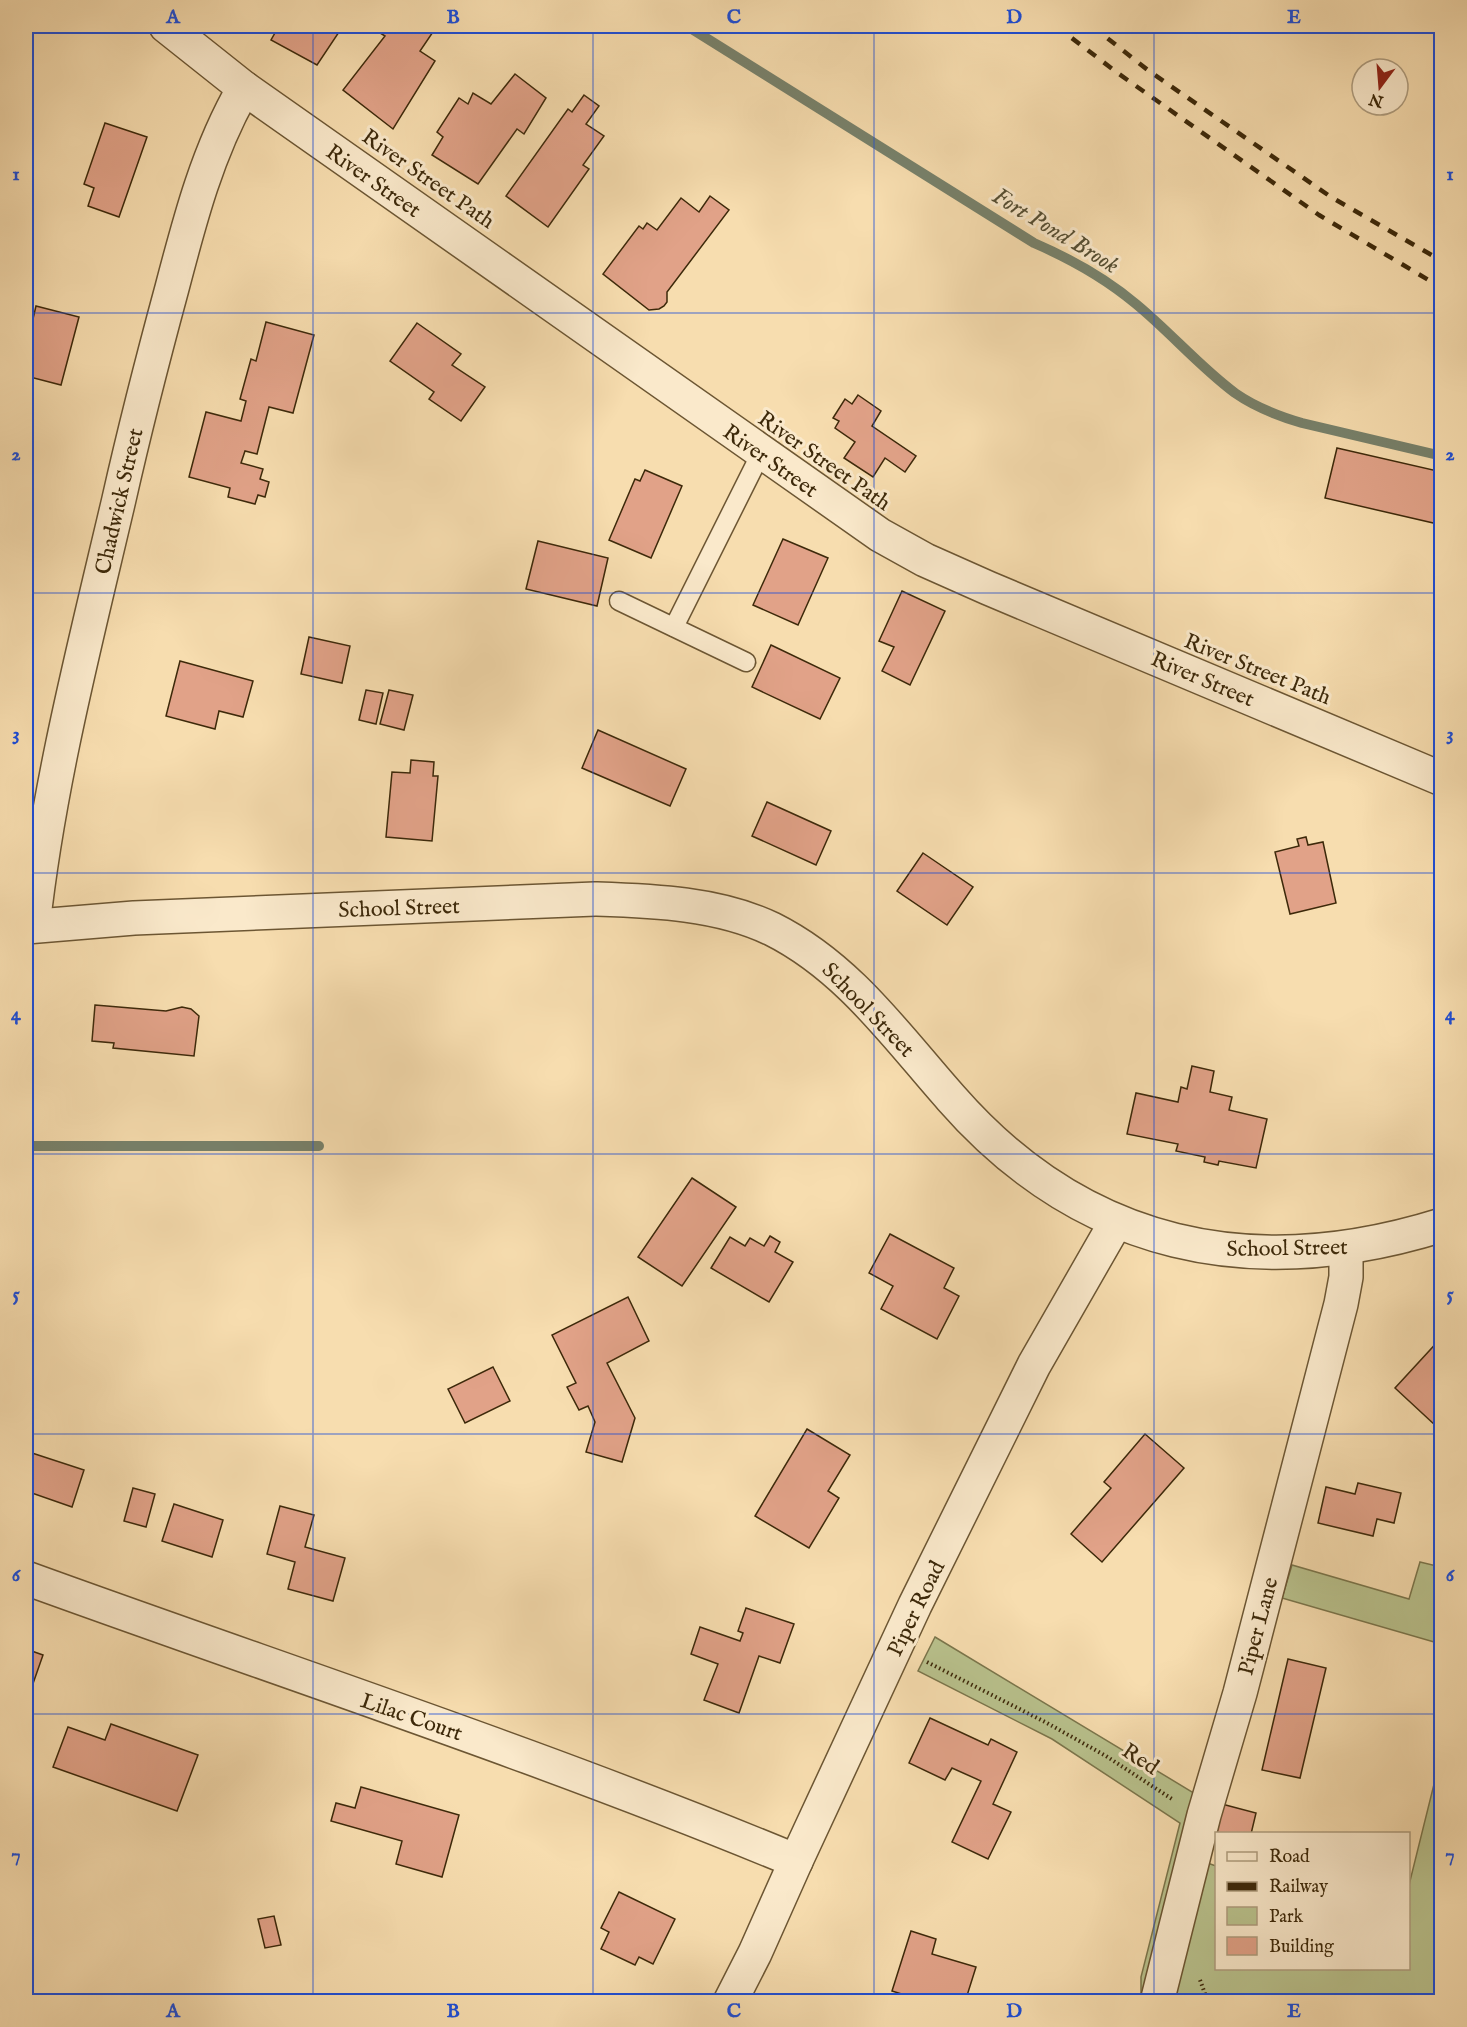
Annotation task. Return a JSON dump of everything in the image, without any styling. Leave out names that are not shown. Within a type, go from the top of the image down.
[{"type":"street","name":"River Street","points":[[166,26],[244,88],[856,520],[925,560],[998,593],[1442,778]]},
{"type":"street","name":"Chadwick Street","points":[[29,926],[59,763],[145,387],[201,182],[222,129],[244,88]]},
{"type":"street","name":"School Street","points":[[29,926],[135,918],[595,899],[666,903],[728,914],[770,928],[809,950],[877,1011],[952,1099],[991,1138],[1016,1160],[1046,1181],[1073,1199],[1116,1222],[1160,1237],[1216,1249],[1273,1252],[1346,1248],[1413,1234],[1442,1225]]},
{"type":"street","name":"Piper Road","points":[[730,2001],[755,1953],[898,1642],[1038,1358],[1116,1222]]},
{"type":"street","name":"Piper Lane","points":[[1157,2001],[1204,1815],[1238,1702],[1341,1304],[1346,1277],[1346,1248]]},
{"type":"street","name":"Lilac Court","points":[[26,1578],[445,1727],[720,1829],[796,1861]]},
{"type":"lane","points":[[674,627],[761,453]]},
{"type":"lane","points":[[619,601],[746,662]]},
{"type":"path","name":"Red","points":[[898,1642],[929,1664],[1047,1723],[1106,1756],[1177,1802]]},
{"type":"path","points":[[1198,1976],[1208,2001]]},
{"type":"green space","points":[[1420,1562],[1441,1567],[1441,1644],[1282,1598],[1292,1565],[1409,1599]]},
{"type":"green space","points":[[935,1637],[1212,1804],[1199,1860],[1215,1866],[1215,1970],[1410,1970],[1410,1881],[1441,1756],[1441,2001],[1141,2001],[1141,1977],[1180,1823],[1052,1739],[918,1671]]},
{"type":"building","points":[[279,26],[343,26],[317,65],[271,40]]},
{"type":"building","points":[[381,26],[437,26],[420,51],[435,61],[393,129],[343,90],[385,36],[377,31]]},
{"type":"building","points":[[515,74],[546,98],[524,134],[517,129],[478,184],[432,155],[443,137],[437,132],[459,98],[468,104],[473,93],[491,104]]},
{"type":"building","points":[[584,95],[599,106],[586,124],[604,136],[583,165],[589,169],[548,227],[506,196],[568,109],[572,112]]},
{"type":"building","points":[[105,123],[147,137],[119,217],[88,206],[94,188],[84,184]]},
{"type":"building","points":[[710,196],[729,210],[667,292],[667,302],[664,306],[649,310],[603,274],[639,226],[643,229],[647,223],[657,230],[681,198],[699,212]]},
{"type":"building","points":[[36,306],[79,317],[61,385],[26,376],[26,335],[29,336]]},
{"type":"building","points":[[266,322],[314,335],[293,413],[269,407],[257,454],[245,451],[241,463],[263,469],[260,479],[269,482],[265,497],[258,495],[255,504],[228,497],[230,488],[189,477],[206,412],[241,421],[246,401],[240,399],[251,359],[256,361]]},
{"type":"building","points":[[417,323],[461,354],[452,365],[485,387],[461,421],[429,399],[434,392],[390,361]]},
{"type":"building","points":[[858,395],[881,411],[872,426],[916,456],[905,472],[885,458],[873,477],[844,458],[855,442],[835,428],[839,421],[833,418],[845,399],[852,404]]},
{"type":"building","points":[[1337,448],[1442,472],[1442,525],[1325,498]]},
{"type":"building","points":[[645,470],[682,486],[651,558],[609,540],[635,479],[640,481]]},
{"type":"building","points":[[783,539],[828,558],[798,625],[753,605]]},
{"type":"building","points":[[538,541],[608,558],[597,606],[526,589]]},
{"type":"building","points":[[902,591],[945,611],[910,685],[882,671],[894,647],[879,641]]},
{"type":"building","points":[[309,637],[350,646],[342,683],[301,674]]},
{"type":"building","points":[[771,645],[840,678],[820,719],[752,687]]},
{"type":"building","points":[[180,661],[253,681],[243,717],[219,711],[215,729],[166,716]]},
{"type":"building","points":[[366,690],[383,693],[376,724],[359,720]]},
{"type":"building","points":[[389,690],[413,695],[404,730],[380,724]]},
{"type":"building","points":[[598,730],[686,769],[670,806],[582,768]]},
{"type":"building","points":[[411,760],[434,762],[433,776],[438,776],[432,841],[386,837],[392,772],[410,773]]},
{"type":"building","points":[[767,802],[831,831],[816,865],[752,836]]},
{"type":"building","points":[[1306,837],[1308,845],[1323,842],[1336,903],[1290,914],[1275,852],[1299,846],[1297,839]]},
{"type":"building","points":[[923,853],[973,887],[947,925],[897,891]]},
{"type":"building","points":[[95,1005],[166,1011],[182,1007],[191,1009],[199,1016],[194,1056],[113,1048],[114,1043],[92,1041]]},
{"type":"building","points":[[1192,1066],[1214,1071],[1210,1092],[1232,1097],[1229,1110],[1267,1119],[1256,1168],[1219,1161],[1218,1165],[1204,1162],[1205,1157],[1176,1151],[1178,1144],[1127,1134],[1136,1093],[1178,1102],[1181,1087],[1187,1089]]},
{"type":"building","points":[[692,1178],[736,1207],[682,1286],[638,1257]]},
{"type":"building","points":[[890,1234],[954,1268],[944,1288],[959,1296],[937,1339],[881,1309],[893,1286],[869,1273]]},
{"type":"building","points":[[770,1236],[780,1242],[775,1252],[793,1262],[769,1302],[711,1268],[730,1237],[745,1246],[750,1238],[764,1246]]},
{"type":"building","points":[[628,1297],[649,1341],[607,1363],[635,1418],[622,1462],[586,1452],[595,1422],[588,1406],[579,1410],[567,1387],[576,1383],[552,1335]]},
{"type":"building","points":[[1442,1337],[1442,1420],[1436,1426],[1395,1388]]},
{"type":"building","points":[[493,1367],[510,1401],[465,1423],[448,1389]]},
{"type":"building","points":[[807,1429],[850,1455],[828,1491],[839,1498],[809,1548],[755,1516]]},
{"type":"building","points":[[1145,1434],[1184,1468],[1102,1562],[1071,1534],[1111,1488],[1104,1482]]},
{"type":"building","points":[[32,1453],[84,1470],[72,1507],[26,1491],[26,1471]]},
{"type":"building","points":[[1358,1483],[1401,1493],[1394,1523],[1377,1519],[1373,1536],[1318,1523],[1326,1487],[1355,1494]]},
{"type":"building","points":[[133,1488],[155,1494],[146,1527],[124,1521]]},
{"type":"building","points":[[174,1504],[223,1520],[212,1557],[162,1541]]},
{"type":"building","points":[[280,1506],[314,1515],[305,1547],[345,1558],[333,1601],[288,1589],[295,1562],[267,1554]]},
{"type":"building","points":[[746,1608],[794,1624],[780,1663],[759,1656],[739,1713],[704,1700],[718,1664],[691,1654],[700,1627],[740,1641],[743,1633],[738,1631]]},
{"type":"building","points":[[26,1649],[43,1655],[29,1695],[26,1694]]},
{"type":"building","points":[[1288,1659],[1326,1668],[1300,1778],[1262,1770]]},
{"type":"building","points":[[930,1718],[988,1745],[991,1739],[1017,1752],[993,1804],[1011,1812],[988,1859],[952,1842],[981,1781],[952,1768],[945,1780],[909,1763]]},
{"type":"building","points":[[111,1724],[198,1755],[177,1811],[53,1767],[68,1727],[105,1740]]},
{"type":"building","points":[[361,1787],[459,1815],[442,1877],[396,1864],[402,1841],[331,1821],[336,1803],[355,1808]]},
{"type":"building","points":[[1218,1803],[1256,1813],[1251,1832],[1215,1832],[1215,1842],[1210,1840]]},
{"type":"building","points":[[619,1892],[675,1919],[653,1964],[639,1957],[635,1965],[601,1949],[609,1932],[601,1928]]},
{"type":"building","points":[[274,1916],[281,1945],[265,1948],[258,1919]]},
{"type":"building","points":[[911,1931],[936,1939],[932,1954],[976,1967],[965,2002],[927,2002],[892,1991]]},
{"type":"waterway","name":"Fort Pond Brook","points":[[687,26],[1034,243],[1100,277],[1149,315],[1222,383],[1251,403],[1302,423],[1442,456]]},
{"type":"waterway","points":[[26,1146],[319,1146]]},
{"type":"railway","points":[[1056,26],[1119,74],[1319,215],[1442,288]]},
{"type":"railway","points":[[1092,26],[1149,71],[1331,197],[1442,261]]}]
